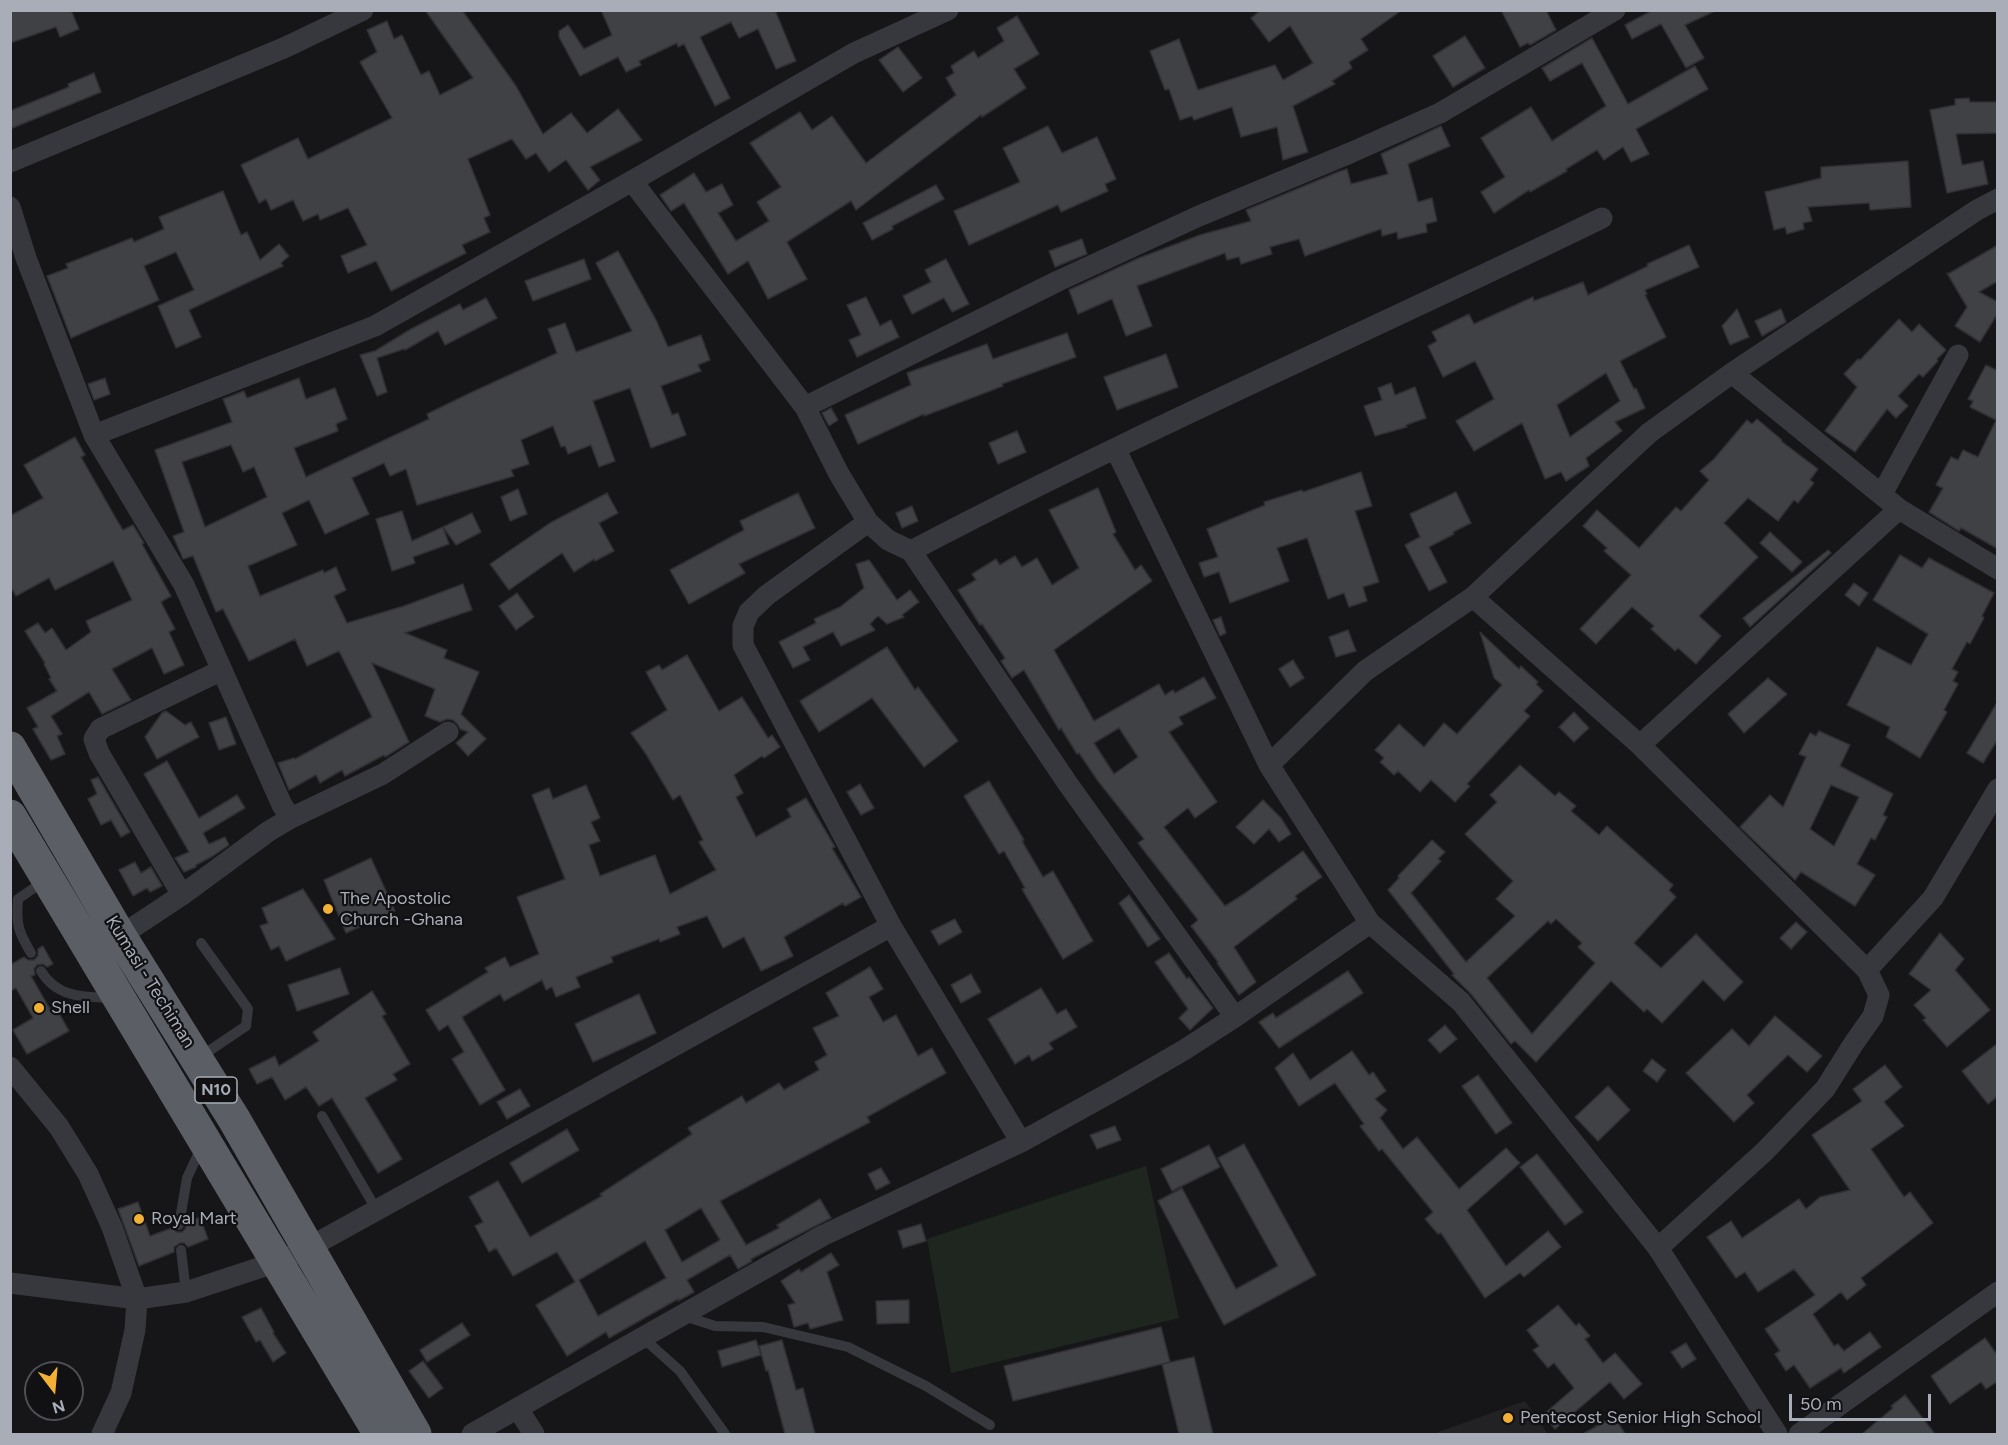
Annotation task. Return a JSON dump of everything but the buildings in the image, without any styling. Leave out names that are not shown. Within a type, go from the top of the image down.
[{"type":"highway","name":"Kumasi - Techiman","points":[[10,748],[120,936],[234,1119],[415,1434]]},
{"type":"highway","name":"N10","points":[[10,816],[380,1434]]},
{"type":"street","points":[[10,162],[286,47],[363,10]]},
{"type":"street","points":[[94,435],[375,326],[855,53],[948,10]]},
{"type":"street","points":[[805,407],[1058,281],[1177,226],[1440,113],[1615,10]]},
{"type":"street","points":[[632,181],[805,407],[839,474],[868,522],[888,540],[911,551],[1068,784],[1235,1017]]},
{"type":"street","points":[[1269,765],[1365,671],[1473,597],[1649,433],[1732,373],[1977,210],[1998,199]]},
{"type":"street","points":[[10,207],[18,261],[94,435],[184,585],[282,805],[291,818]]},
{"type":"street","points":[[911,551],[1014,497],[1602,218]]},
{"type":"street","points":[[1882,494],[1958,355]]},
{"type":"street","points":[[1732,373],[1899,509],[1998,569]]},
{"type":"street","points":[[1116,450],[1269,765],[1370,922],[1461,1002],[1658,1248],[1777,1434]]},
{"type":"street","points":[[1640,746],[1899,509]]},
{"type":"street","points":[[868,522],[766,595],[749,612],[742,626],[743,645],[891,926],[1021,1142]]},
{"type":"street","points":[[1473,597],[1640,746],[1867,970],[1879,995],[1873,1016],[1825,1089],[1764,1152],[1658,1248]]},
{"type":"street","points":[[182,896],[99,753],[94,739],[100,729],[222,670]]},
{"type":"street","points":[[120,936],[182,896],[269,831],[383,774],[448,732]]},
{"type":"street","points":[[1867,970],[1933,898],[1998,789]]},
{"type":"street","points":[[472,1434],[822,1236],[1021,1142],[1122,1086],[1235,1017],[1370,922]]},
{"type":"street","points":[[10,1283],[137,1299],[186,1292],[277,1262],[308,1248],[891,926]]},
{"type":"street","points":[[10,1067],[59,1127],[88,1174],[112,1227],[137,1299],[135,1330],[121,1393],[102,1434]]},
{"type":"street","points":[[1799,1434],[1998,1292]]},
{"type":"street","points":[[518,1409],[534,1434]]},
{"type":"lane","points":[[31,953],[20,934],[17,920],[18,899],[47,879]]},
{"type":"lane","points":[[197,1059],[246,1026],[248,1009],[201,943]]},
{"type":"lane","points":[[41,971],[46,981],[76,997],[119,998]]},
{"type":"lane","points":[[322,1116],[376,1209]]},
{"type":"lane","points":[[179,1225],[187,1178],[204,1140]]},
{"type":"lane","points":[[181,1250],[186,1292]]},
{"type":"lane","points":[[681,1315],[715,1326],[763,1327],[848,1347],[926,1386],[990,1425]]},
{"type":"lane","points":[[642,1337],[680,1371],[724,1434]]},
{"type":"shaded area","points":[[1146,1166],[1179,1318],[951,1373],[927,1239]]},
{"type":"shaded area","name":"Pentecost Senior High School","points":[[1525,1401],[1548,1434],[1433,1434]]},
{"type":"place","name":"The Apostolic Church -Ghana","points":[[328,909]]},
{"type":"place","name":"Shell","points":[[39,1008]]},
{"type":"place","name":"Royal Mart","points":[[139,1219]]},
{"type":"place","name":"Pentecost Senior High School","points":[[1508,1418]]}]
